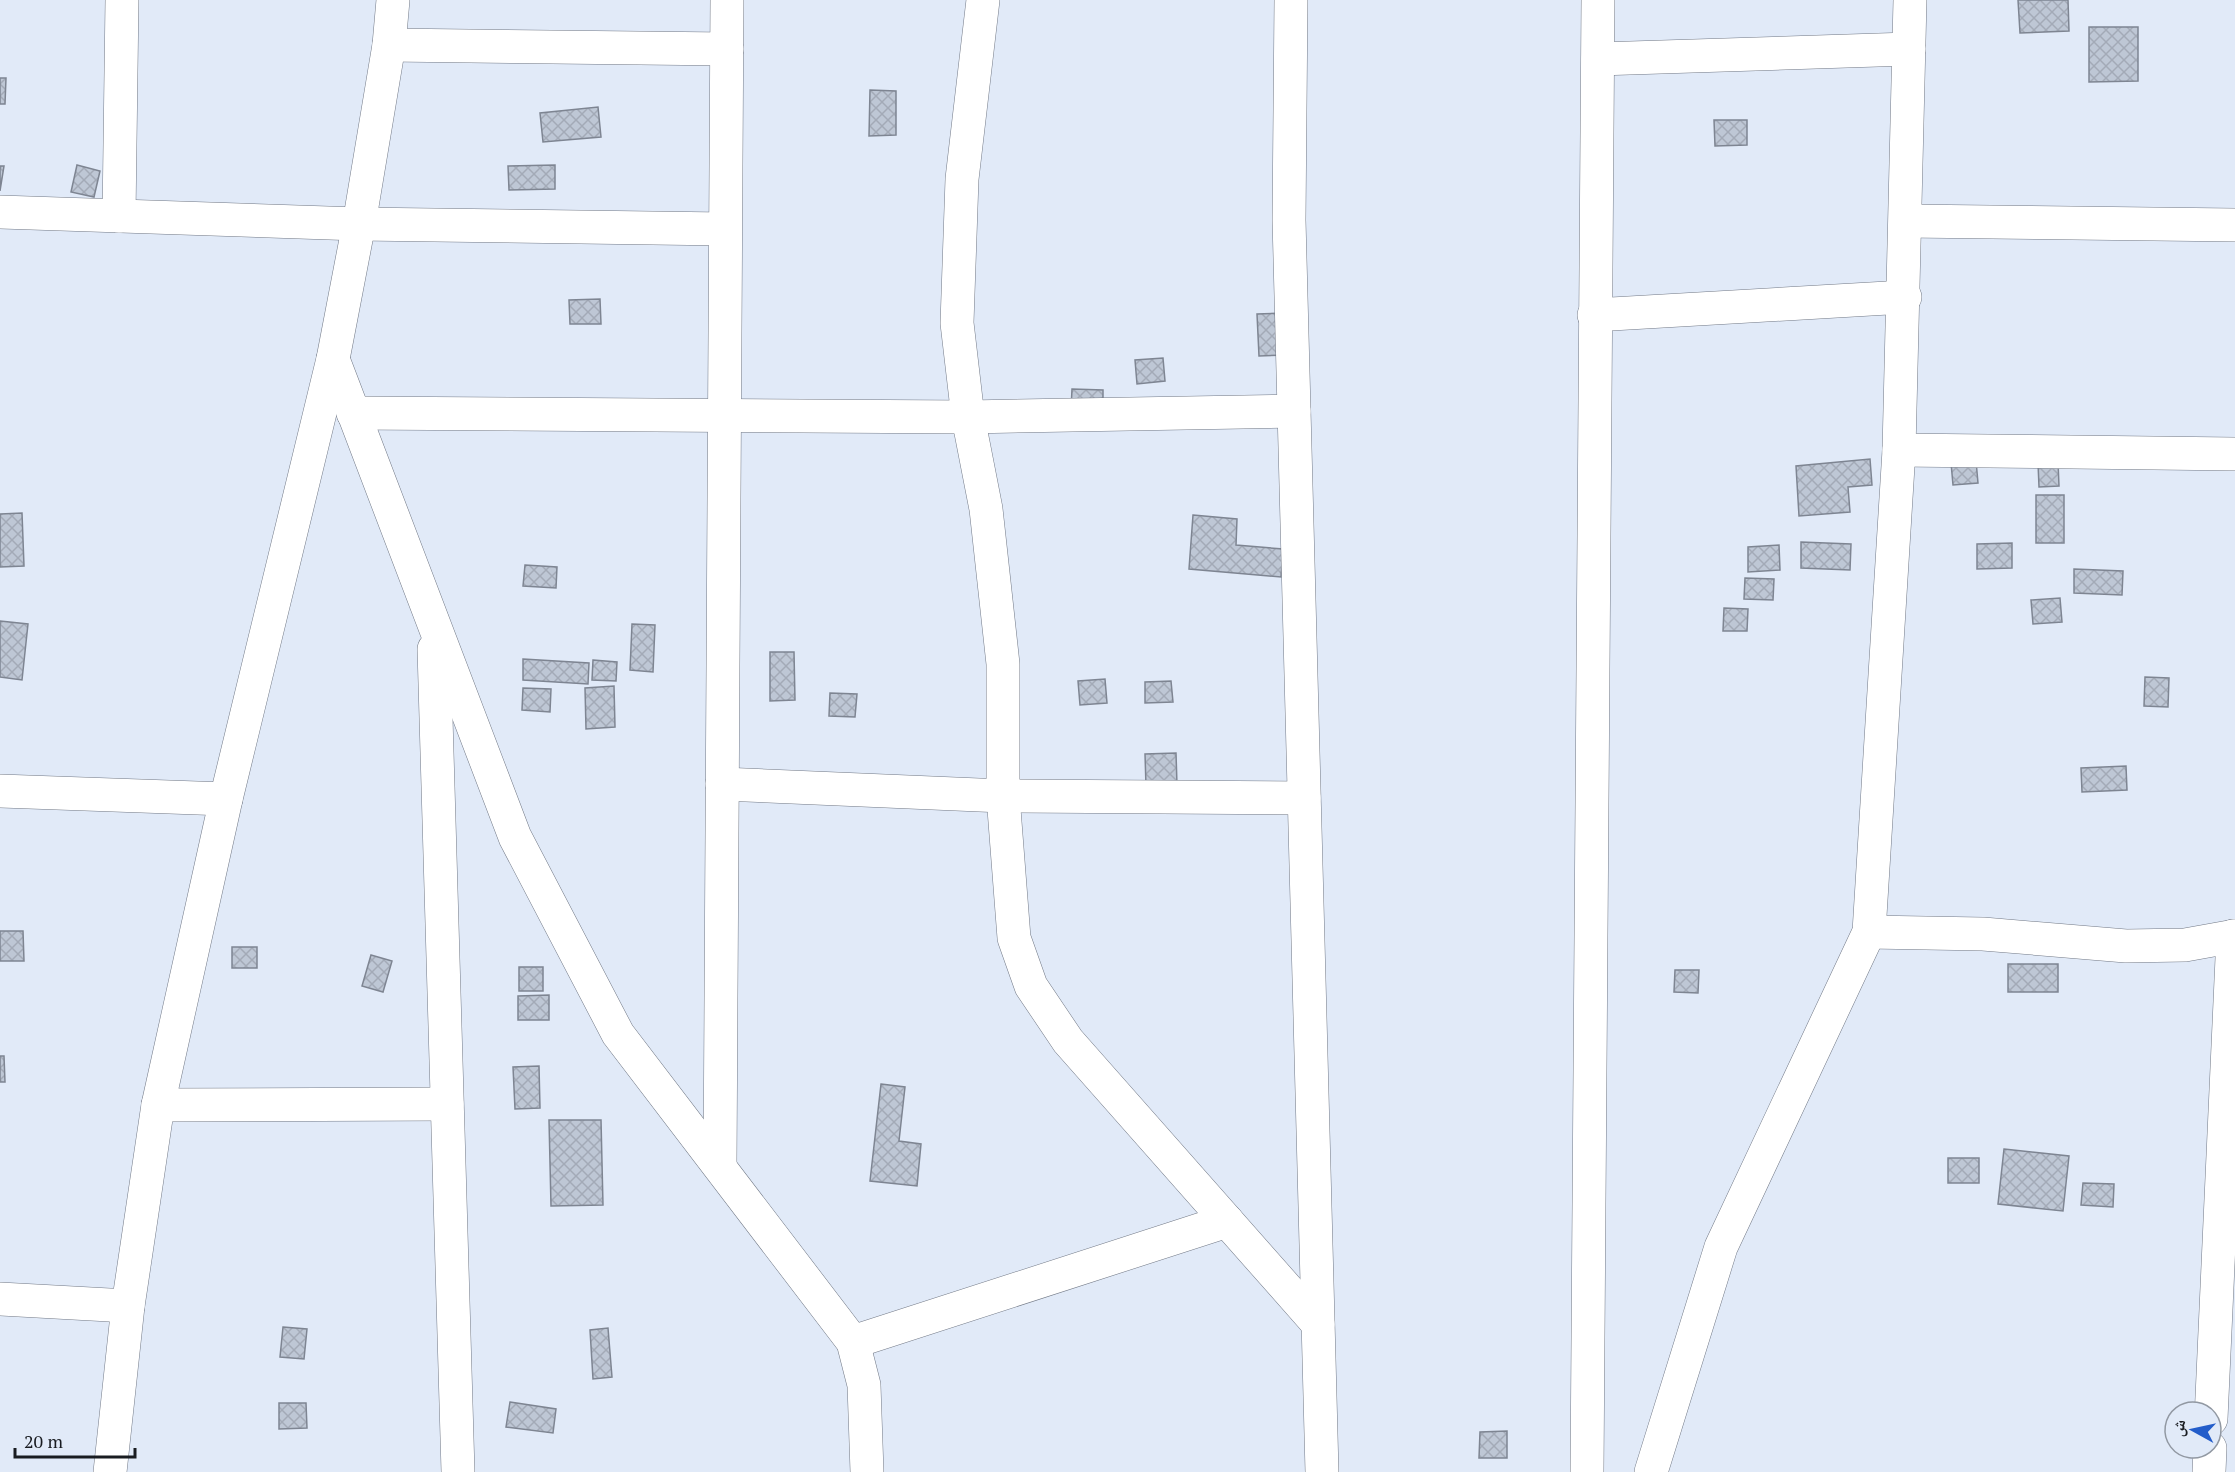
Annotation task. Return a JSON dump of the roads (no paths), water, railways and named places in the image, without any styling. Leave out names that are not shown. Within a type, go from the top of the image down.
[{"type":"street","points":[[119,216],[122,0]]},
{"type":"street","points":[[110,1472],[128,1306],[158,1105],[226,799],[333,359],[359,224],[389,45],[393,0]]},
{"type":"street","points":[[720,1167],[727,0]]},
{"type":"street","points":[[983,0],[962,179],[957,323],[968,417],[986,509],[1003,664],[1003,796],[1014,938],[1031,986],[1068,1041],[1318,1324]]},
{"type":"street","points":[[1291,0],[1289,220],[1322,1472]]},
{"type":"street","points":[[1587,1472],[1598,0]]},
{"type":"street","points":[[1651,1472],[1722,1248],[1869,932],[1899,450],[1905,297],[1910,0]]},
{"type":"street","points":[[389,45],[727,49]]},
{"type":"street","points":[[1598,59],[1909,49]]},
{"type":"street","points":[[0,212],[359,224],[725,229]]},
{"type":"street","points":[[1906,221],[2235,225]]},
{"type":"street","points":[[1594,315],[1905,297]]},
{"type":"street","points":[[333,359],[514,837],[618,1034],[853,1342],[864,1384],[867,1472]]},
{"type":"street","points":[[353,412],[968,417],[1294,411]]},
{"type":"street","points":[[1899,450],[2235,454]]},
{"type":"street","points":[[433,624],[458,1472]]},
{"type":"street","points":[[722,784],[1003,796],[1304,798]]},
{"type":"street","points":[[0,791],[226,799]]},
{"type":"street","points":[[1869,932],[1983,934],[2126,946],[2185,945],[2234,936],[2212,1400]]},
{"type":"street","points":[[158,1105],[447,1104]]},
{"type":"street","points":[[853,1342],[1227,1221]]},
{"type":"street","points":[[0,1299],[128,1306]]}]
